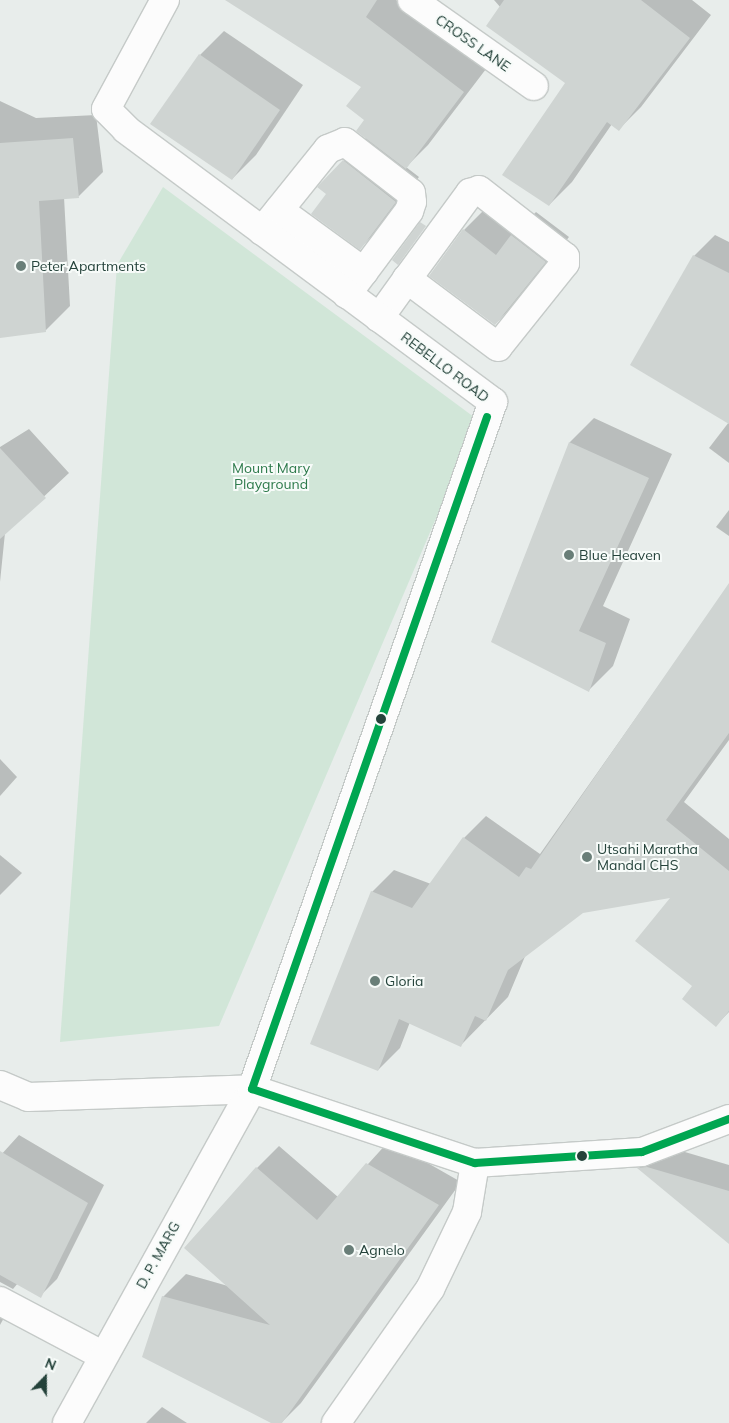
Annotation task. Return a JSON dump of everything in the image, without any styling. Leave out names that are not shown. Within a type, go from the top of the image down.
[{"type":"street","name":"REBELLO ROAD","points":[[165,0],[106,109],[126,129],[493,402],[252,1089]]},
{"type":"street","name":"CROSS LANE","points":[[412,0],[534,86]]},
{"type":"street","points":[[262,231],[328,149],[345,142],[410,193],[409,211],[347,294]]},
{"type":"street","points":[[379,318],[406,279],[470,193],[479,190],[565,257],[566,263],[498,347],[406,279]]},
{"type":"street","points":[[279,210],[364,272]]},
{"type":"street","points":[[0,1085],[28,1097],[252,1089],[475,1163],[642,1152],[729,1120]]},
{"type":"street","name":"D. P. MARG","points":[[67,1423],[102,1355],[252,1089]]},
{"type":"street","points":[[336,1423],[430,1289],[467,1212],[475,1163]]},
{"type":"street","points":[[0,1301],[102,1355]]},
{"type":"green space","name":"Mount Mary Playground","points":[[163,187],[478,420],[219,1026],[60,1042],[117,265]]},
{"type":"building","points":[[225,0],[377,0],[366,17],[464,92],[406,169],[356,131],[364,120],[346,106],[361,87]]},
{"type":"building","points":[[504,0],[641,0],[690,38],[619,131],[607,122],[549,206],[502,175],[565,83],[486,26]]},
{"type":"building","points":[[199,54],[280,110],[232,180],[150,124]]},
{"type":"building","name":"Peter Apartments","points":[[73,138],[79,198],[39,201],[46,332],[0,338],[0,143]]},
{"type":"building","points":[[343,160],[396,202],[360,250],[311,214],[326,194],[317,187]]},
{"type":"building","points":[[420,222],[426,226],[398,265],[392,260]]},
{"type":"building","points":[[463,229],[496,255],[511,235],[546,262],[495,325],[429,276]]},
{"type":"building","points":[[693,255],[729,273],[729,424],[630,365]]},
{"type":"building","name":"Blue Heaven","points":[[569,442],[649,478],[579,631],[606,643],[589,692],[491,642]]},
{"type":"building","points":[[0,448],[46,498],[0,539]]},
{"type":"building","points":[[729,583],[729,733],[666,820],[729,871],[729,1011],[716,1027],[682,999],[692,986],[635,941],[670,898],[583,913],[508,970],[486,1021],[475,1016],[461,1047],[399,1019],[378,1071],[310,1044],[371,891],[412,908],[463,837],[519,877],[526,867],[531,869]]},
{"type":"building","points":[[0,1151],[88,1203],[41,1298],[0,1275]]},
{"type":"building","name":"Agnelo","points":[[366,1163],[439,1205],[282,1423],[271,1423],[142,1357],[162,1296],[270,1325],[184,1248],[256,1167],[317,1220]]},
{"type":"building","points":[[647,1167],[729,1191],[729,1244],[637,1168]]},
{"type":"transit line","points":[[487,417],[252,1089],[475,1163],[642,1152],[729,1119]]},
{"type":"place","name":"Peter Apartments","points":[[21,266]]},
{"type":"place","name":"Blue Heaven","points":[[569,555]]},
{"type":"place","name":"Utsahi Maratha Mandal CHS","points":[[587,857]]},
{"type":"place","name":"Gloria","points":[[375,981]]},
{"type":"place","name":"Agnelo","points":[[349,1250]]}]
